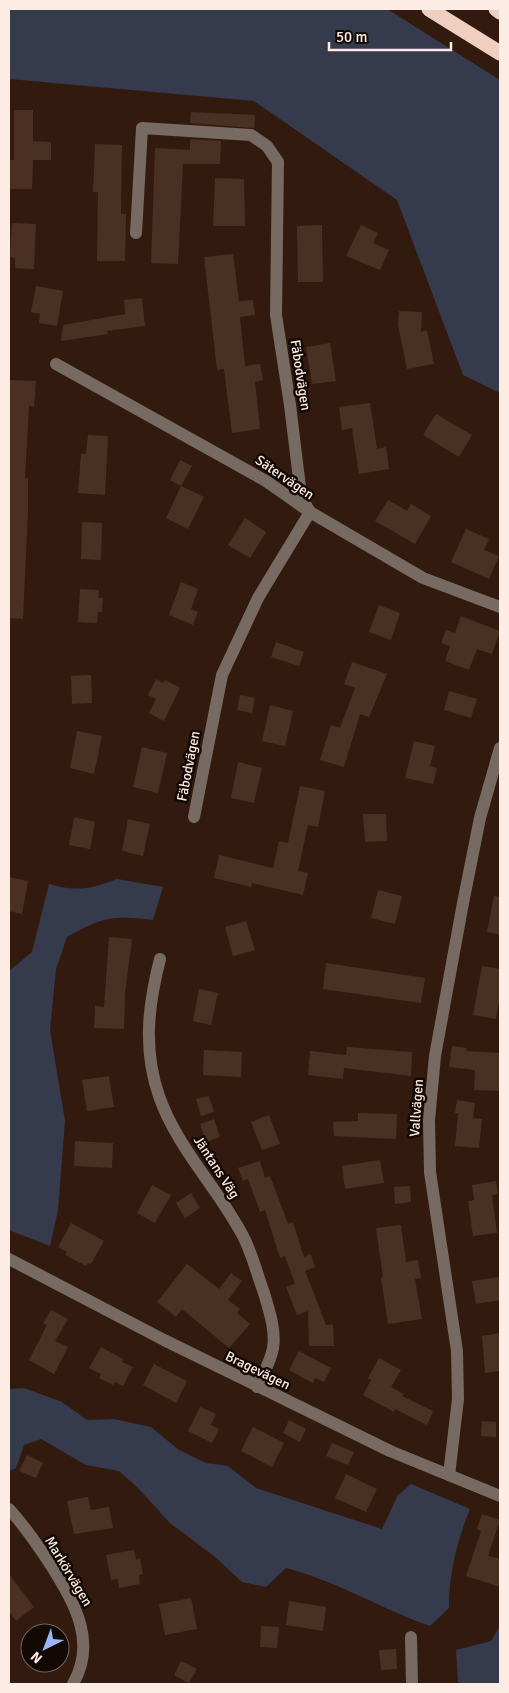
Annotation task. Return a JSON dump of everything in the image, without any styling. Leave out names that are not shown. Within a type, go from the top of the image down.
[{"type":"highway","points":[[429,9],[500,53]]},
{"type":"highway","points":[[496,9],[500,12]]},
{"type":"street","name":"Fäbodvägen","points":[[136,233],[142,128],[251,135],[268,146],[278,162],[276,315],[290,405],[300,488],[302,499],[310,512],[258,598],[222,675],[194,817]]},
{"type":"street","name":"Sätervägen","points":[[56,364],[266,481],[310,512],[423,578],[500,607]]},
{"type":"street","name":"Vallvägen","points":[[449,1475],[458,1399],[457,1351],[430,1172],[429,1120],[435,1056],[468,877],[480,818],[500,748]]},
{"type":"street","name":"Jäntans Väg","points":[[160,959],[148,1018],[148,1049],[153,1073],[172,1125],[243,1236],[252,1257],[271,1316],[273,1334],[273,1348],[257,1386]]},
{"type":"street","name":"Bragevägen","points":[[9,1259],[257,1386],[390,1451],[500,1496]]},
{"type":"street","name":"Markörvägen","points":[[9,1509],[42,1551],[79,1615],[84,1634],[84,1652],[82,1665],[73,1684]]},
{"type":"street","points":[[411,1637],[412,1684]]},
{"type":"shaded area","points":[[9,9],[387,9],[500,80],[500,393],[463,375],[397,200],[254,101],[9,79]]},
{"type":"shaded area","points":[[117,879],[163,887],[153,920],[108,919],[79,930],[67,937],[56,969],[50,1030],[65,1121],[58,1210],[50,1246],[9,1230],[9,971],[32,952],[49,884],[76,889],[99,885]]},
{"type":"shaded area","points":[[24,1388],[62,1402],[87,1420],[114,1419],[151,1427],[179,1450],[206,1463],[228,1466],[256,1488],[382,1529],[398,1495],[411,1484],[470,1509],[455,1557],[450,1582],[449,1608],[430,1626],[323,1580],[286,1568],[266,1587],[242,1582],[214,1556],[170,1523],[138,1488],[119,1471],[86,1465],[41,1439],[24,1445],[16,1468],[9,1471],[9,1389]]},
{"type":"shaded area","points":[[500,1626],[500,1684],[464,1684],[458,1682],[456,1650],[491,1641]]},
{"type":"building","points":[[14,110],[33,110],[33,141],[51,142],[51,160],[33,160],[32,189],[10,189],[10,160],[14,160]]},
{"type":"building","points":[[191,112],[255,115],[254,128],[190,123]]},
{"type":"building","points":[[190,139],[221,141],[220,164],[183,164],[178,264],[151,263],[155,148],[190,150]]},
{"type":"building","points":[[95,144],[122,145],[121,214],[126,214],[125,261],[97,261],[98,192],[93,192]]},
{"type":"building","points":[[215,178],[244,179],[245,226],[213,226]]},
{"type":"building","points":[[12,223],[36,224],[34,269],[15,268],[15,258],[10,257]]},
{"type":"building","points":[[322,225],[323,282],[298,282],[297,226]]},
{"type":"building","points":[[361,225],[378,233],[373,243],[389,250],[380,270],[346,256]]},
{"type":"building","points":[[233,254],[239,301],[253,300],[255,315],[240,317],[245,366],[260,364],[263,380],[255,382],[260,429],[232,433],[224,369],[217,370],[204,257]]},
{"type":"building","points":[[36,286],[63,291],[57,326],[39,323],[40,314],[31,312]]},
{"type":"building","points":[[142,298],[145,326],[107,331],[108,334],[61,341],[63,325],[125,314],[124,300]]},
{"type":"building","points":[[399,311],[422,312],[421,332],[427,330],[434,364],[407,369],[398,325]]},
{"type":"building","points":[[330,343],[336,381],[312,384],[306,347]]},
{"type":"building","points":[[9,380],[36,381],[34,407],[29,406],[25,478],[28,478],[28,511],[23,619],[9,618]]},
{"type":"building","points":[[370,403],[377,449],[386,447],[389,469],[359,474],[352,428],[342,430],[339,407]]},
{"type":"building","points":[[436,414],[472,435],[459,457],[423,435]]},
{"type":"building","points":[[88,435],[108,436],[105,495],[78,493],[81,454],[86,454]]},
{"type":"building","points":[[180,460],[192,466],[181,486],[170,480]]},
{"type":"building","points":[[181,486],[204,497],[188,529],[166,518]]},
{"type":"building","points":[[388,500],[407,511],[411,504],[431,516],[415,544],[375,521]]},
{"type":"building","points":[[245,518],[266,532],[250,558],[228,545]]},
{"type":"building","points":[[82,522],[102,523],[101,560],[81,559]]},
{"type":"building","points":[[466,529],[489,539],[484,550],[499,556],[489,579],[451,562]]},
{"type":"building","points":[[181,582],[198,589],[191,609],[198,612],[193,625],[169,615]]},
{"type":"building","points":[[80,589],[99,590],[98,598],[103,598],[102,612],[98,612],[97,623],[78,622]]},
{"type":"building","points":[[379,605],[400,613],[391,640],[369,632]]},
{"type":"building","points":[[461,616],[500,631],[492,654],[477,649],[469,670],[445,661],[450,646],[441,643],[446,630],[455,633]]},
{"type":"building","points":[[276,642],[304,652],[299,666],[271,657]]},
{"type":"building","points":[[352,662],[387,674],[369,717],[360,714],[344,767],[320,760],[331,725],[340,728],[355,688],[344,684]]},
{"type":"building","points":[[91,675],[92,703],[72,704],[71,676]]},
{"type":"building","points":[[156,679],[163,683],[165,680],[180,688],[164,721],[149,713],[156,699],[148,695]]},
{"type":"building","points":[[449,691],[477,699],[471,718],[444,710]]},
{"type":"building","points":[[240,695],[255,698],[252,713],[237,710]]},
{"type":"building","points":[[270,705],[293,711],[285,746],[262,741]]},
{"type":"building","points":[[77,731],[102,736],[94,774],[70,768]]},
{"type":"building","points":[[414,741],[435,746],[430,766],[437,768],[433,784],[405,778]]},
{"type":"building","points":[[142,747],[167,753],[158,793],[133,787]]},
{"type":"building","points":[[238,762],[262,768],[254,803],[231,798]]},
{"type":"building","points":[[300,786],[325,791],[318,827],[308,825],[298,871],[308,873],[303,895],[252,883],[251,887],[214,878],[219,855],[273,868],[279,841],[288,843]]},
{"type":"building","points":[[363,814],[386,814],[387,841],[365,842]]},
{"type":"building","points":[[74,817],[95,822],[90,849],[69,845]]},
{"type":"building","points":[[128,819],[150,824],[143,856],[122,851]]},
{"type":"building","points":[[9,877],[28,881],[22,914],[9,911]]},
{"type":"building","points":[[378,890],[402,896],[395,924],[371,918]]},
{"type":"building","points":[[494,896],[500,897],[500,935],[487,932]]},
{"type":"building","points":[[246,921],[255,950],[233,956],[225,927]]},
{"type":"building","points":[[109,937],[132,939],[125,993],[124,1029],[94,1028],[95,1006],[104,1007]]},
{"type":"building","points":[[326,963],[425,978],[421,1003],[323,989]]},
{"type":"building","points":[[482,966],[500,969],[500,995],[496,1019],[473,1015]]},
{"type":"building","points":[[199,989],[218,993],[211,1025],[193,1021]]},
{"type":"building","points":[[452,1046],[467,1048],[466,1051],[500,1053],[500,1091],[474,1090],[475,1070],[449,1067]]},
{"type":"building","points":[[347,1047],[412,1052],[411,1076],[344,1068],[343,1079],[308,1075],[310,1051],[346,1055]]},
{"type":"building","points":[[204,1050],[242,1052],[241,1077],[203,1075]]},
{"type":"building","points":[[109,1076],[114,1107],[87,1111],[82,1080]]},
{"type":"building","points":[[209,1096],[214,1112],[201,1116],[196,1099]]},
{"type":"building","points":[[457,1100],[475,1103],[473,1118],[482,1119],[479,1148],[455,1146],[458,1113],[455,1113]]},
{"type":"building","points":[[358,1113],[397,1114],[396,1139],[334,1136],[333,1122],[358,1121]]},
{"type":"building","points":[[269,1115],[280,1144],[262,1150],[251,1122]]},
{"type":"building","points":[[214,1119],[220,1137],[206,1142],[200,1124]]},
{"type":"building","points":[[75,1141],[113,1143],[112,1168],[74,1166]]},
{"type":"building","points":[[380,1160],[384,1183],[345,1189],[342,1166]]},
{"type":"building","points":[[260,1161],[265,1178],[270,1176],[288,1224],[293,1222],[304,1257],[311,1254],[315,1267],[305,1271],[326,1325],[333,1324],[334,1346],[309,1346],[308,1311],[297,1315],[286,1287],[295,1284],[285,1256],[280,1258],[265,1210],[260,1212],[248,1179],[243,1181],[238,1168]]},
{"type":"building","points":[[496,1181],[498,1194],[492,1195],[497,1233],[473,1236],[468,1201],[474,1200],[472,1185]]},
{"type":"building","points":[[152,1185],[171,1195],[155,1223],[137,1213]]},
{"type":"building","points":[[410,1186],[411,1202],[395,1204],[394,1187]]},
{"type":"building","points":[[191,1193],[200,1208],[185,1218],[176,1203]]},
{"type":"building","points":[[71,1223],[104,1241],[91,1264],[88,1263],[86,1266],[65,1255],[67,1252],[58,1247]]},
{"type":"building","points":[[401,1225],[406,1262],[418,1260],[421,1278],[415,1279],[422,1319],[388,1324],[376,1228]]},
{"type":"building","points":[[187,1264],[219,1289],[231,1273],[242,1281],[228,1300],[240,1309],[237,1313],[250,1324],[229,1348],[182,1309],[176,1317],[157,1302]]},
{"type":"building","points":[[500,1277],[500,1300],[476,1304],[472,1281]]},
{"type":"building","points":[[51,1310],[68,1319],[55,1341],[68,1347],[54,1374],[29,1360],[47,1325],[43,1323]]},
{"type":"building","points":[[500,1333],[500,1371],[485,1373],[482,1336]]},
{"type":"building","points":[[101,1347],[123,1359],[122,1362],[133,1367],[123,1386],[115,1382],[113,1385],[99,1378],[101,1374],[89,1368]]},
{"type":"building","points":[[299,1351],[331,1368],[324,1382],[315,1378],[313,1383],[289,1370]]},
{"type":"building","points":[[379,1358],[401,1370],[391,1387],[404,1394],[402,1396],[433,1411],[427,1425],[395,1409],[394,1412],[363,1395],[371,1380],[368,1378]]},
{"type":"building","points":[[154,1364],[187,1381],[176,1403],[143,1385]]},
{"type":"building","points":[[200,1407],[216,1414],[211,1425],[219,1429],[212,1443],[188,1431]]},
{"type":"building","points":[[289,1420],[306,1429],[300,1442],[283,1433]]},
{"type":"building","points":[[482,1421],[496,1422],[496,1437],[481,1436]]},
{"type":"building","points":[[253,1427],[284,1443],[272,1467],[241,1451]]},
{"type":"building","points":[[332,1443],[354,1452],[348,1465],[326,1456]]},
{"type":"building","points":[[27,1455],[43,1463],[36,1478],[19,1471]]},
{"type":"building","points":[[346,1474],[377,1489],[366,1512],[335,1498]]},
{"type":"building","points":[[88,1497],[91,1510],[109,1507],[113,1528],[74,1534],[67,1501]]},
{"type":"building","points":[[482,1514],[500,1520],[488,1556],[500,1559],[500,1587],[466,1576],[481,1531],[477,1529]]},
{"type":"building","points":[[134,1550],[136,1560],[140,1559],[143,1574],[139,1575],[140,1584],[119,1588],[118,1579],[111,1580],[106,1555]]},
{"type":"building","points":[[9,1574],[34,1607],[16,1621],[9,1611]]},
{"type":"building","points":[[191,1598],[197,1629],[165,1635],[159,1604]]},
{"type":"building","points":[[289,1601],[326,1607],[323,1631],[286,1625]]},
{"type":"building","points":[[261,1626],[279,1627],[277,1648],[260,1647]]},
{"type":"building","points":[[396,1649],[397,1669],[381,1670],[379,1650]]},
{"type":"building","points":[[181,1661],[197,1669],[189,1683],[174,1675]]}]
